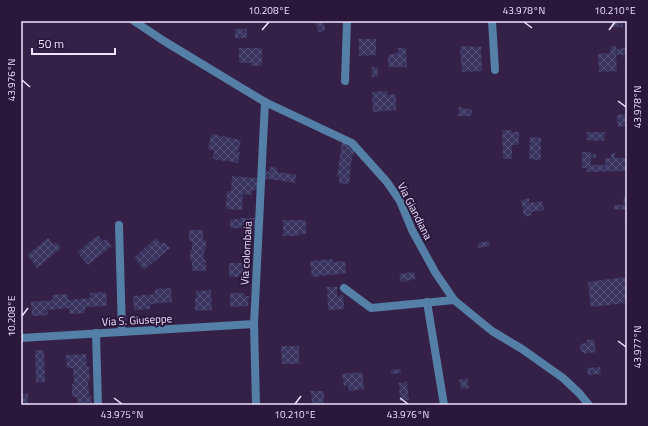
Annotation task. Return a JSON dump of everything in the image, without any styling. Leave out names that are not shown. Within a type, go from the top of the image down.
[{"type":"street","name":"Via Giandiana","points":[[134,21],[164,41],[265,102],[352,143],[388,182],[400,201],[416,237],[435,272],[454,300],[492,330],[522,348],[557,373],[579,393],[589,405]]},
{"type":"street","points":[[345,81],[347,21]]},
{"type":"street","points":[[492,21],[495,70]]},
{"type":"street","name":"Via colombaia","points":[[256,405],[254,324],[265,102]]},
{"type":"street","points":[[119,225],[122,332]]},
{"type":"street","points":[[344,288],[371,308],[454,300]]},
{"type":"street","points":[[427,302],[444,405]]},
{"type":"street","name":"Via S. Giuseppe","points":[[21,338],[254,324]]},
{"type":"street","points":[[96,333],[98,405]]},
{"type":"building","points":[[314,21],[324,21],[325,31],[318,32],[317,25],[315,25]]},
{"type":"building","points":[[611,21],[623,21],[623,27],[611,27]]},
{"type":"building","points":[[235,29],[247,29],[247,38],[235,38]]},
{"type":"building","points":[[359,39],[376,39],[376,55],[359,56]]},
{"type":"building","points":[[460,46],[481,47],[482,71],[462,72]]},
{"type":"building","points":[[616,46],[616,49],[627,48],[627,55],[616,55],[617,71],[599,72],[598,54],[611,53],[610,47]]},
{"type":"building","points":[[239,48],[262,48],[262,66],[251,66],[251,63],[239,63]]},
{"type":"building","points":[[398,48],[406,48],[407,67],[388,67],[388,55],[398,53]]},
{"type":"building","points":[[372,67],[378,67],[378,77],[372,77]]},
{"type":"building","points":[[387,91],[387,95],[396,94],[396,110],[373,112],[372,92]]},
{"type":"building","points":[[459,107],[472,110],[471,116],[458,116]]},
{"type":"building","points":[[627,114],[627,126],[618,127],[617,115]]},
{"type":"building","points":[[502,130],[519,132],[519,145],[512,145],[512,159],[503,159]]},
{"type":"building","points":[[587,132],[605,132],[604,141],[587,140]]},
{"type":"building","points":[[211,134],[241,140],[238,152],[240,152],[238,163],[213,159],[214,150],[208,149]]},
{"type":"building","points":[[530,137],[541,138],[541,160],[529,159]]},
{"type":"building","points":[[342,142],[354,150],[349,184],[339,183],[339,177],[337,177]]},
{"type":"building","points":[[582,152],[591,152],[591,154],[596,154],[596,158],[591,158],[591,165],[605,165],[605,158],[611,158],[611,153],[615,153],[615,158],[625,158],[627,171],[587,172],[586,168],[582,168]]},
{"type":"building","points":[[270,167],[277,168],[277,172],[296,175],[295,183],[263,178],[264,171],[269,172]]},
{"type":"building","points":[[232,176],[257,178],[257,190],[252,190],[252,195],[243,194],[242,210],[226,209],[227,191],[231,192]]},
{"type":"building","points":[[624,196],[627,196],[627,224],[625,224],[625,210],[614,209],[614,205],[623,205]]},
{"type":"building","points":[[529,198],[529,203],[542,201],[544,210],[531,212],[532,215],[524,217],[521,200]]},
{"type":"building","points":[[256,218],[256,229],[230,228],[230,219]]},
{"type":"building","points":[[283,220],[306,220],[306,234],[299,234],[299,236],[283,236]]},
{"type":"building","points":[[189,230],[203,230],[203,240],[206,240],[204,260],[206,260],[206,271],[192,271],[190,250],[192,250],[192,241],[189,240]]},
{"type":"building","points":[[98,235],[103,241],[106,239],[112,246],[88,265],[77,252]]},
{"type":"building","points":[[48,238],[53,244],[56,242],[61,248],[37,268],[27,255]]},
{"type":"building","points":[[156,238],[161,244],[164,242],[170,248],[144,270],[134,258]]},
{"type":"building","points":[[489,241],[490,246],[478,248],[478,243]]},
{"type":"building","points":[[332,259],[333,262],[345,261],[346,273],[312,277],[310,261]]},
{"type":"building","points":[[229,263],[242,263],[242,265],[246,265],[246,277],[229,277]]},
{"type":"building","points":[[414,272],[416,279],[401,282],[399,274]]},
{"type":"building","points":[[625,277],[627,303],[591,307],[588,282]]},
{"type":"building","points":[[327,287],[337,287],[337,297],[343,294],[344,309],[328,310]]},
{"type":"building","points":[[171,288],[172,302],[150,304],[150,309],[134,310],[133,296],[155,294],[155,289]]},
{"type":"building","points":[[211,290],[212,310],[195,311],[195,298],[197,298],[196,291]]},
{"type":"building","points":[[106,292],[107,306],[85,307],[85,313],[70,314],[69,308],[47,310],[48,315],[32,316],[31,302],[53,300],[52,295],[68,294],[68,300],[90,298],[90,293]]},
{"type":"building","points":[[230,293],[244,293],[245,296],[249,296],[248,306],[230,307]]},
{"type":"building","points":[[594,339],[596,352],[584,354],[584,352],[581,352],[580,344],[587,343],[587,340]]},
{"type":"building","points":[[281,346],[299,346],[299,364],[282,364]]},
{"type":"building","points":[[35,350],[44,350],[45,382],[36,382]]},
{"type":"building","points":[[86,354],[90,381],[88,381],[89,396],[91,395],[92,405],[78,405],[77,397],[72,397],[72,384],[74,384],[73,368],[67,368],[66,355]]},
{"type":"building","points":[[600,367],[601,374],[588,375],[587,368]]},
{"type":"building","points":[[401,369],[401,373],[391,374],[391,370]]},
{"type":"building","points":[[362,372],[364,389],[349,391],[348,385],[344,386],[342,374]]},
{"type":"building","points":[[467,378],[469,388],[461,389],[459,380]]},
{"type":"building","points":[[407,382],[409,400],[400,401],[399,383]]},
{"type":"building","points":[[311,391],[324,391],[324,403],[312,404]]},
{"type":"building","points":[[21,394],[28,394],[28,405],[21,405]]}]
